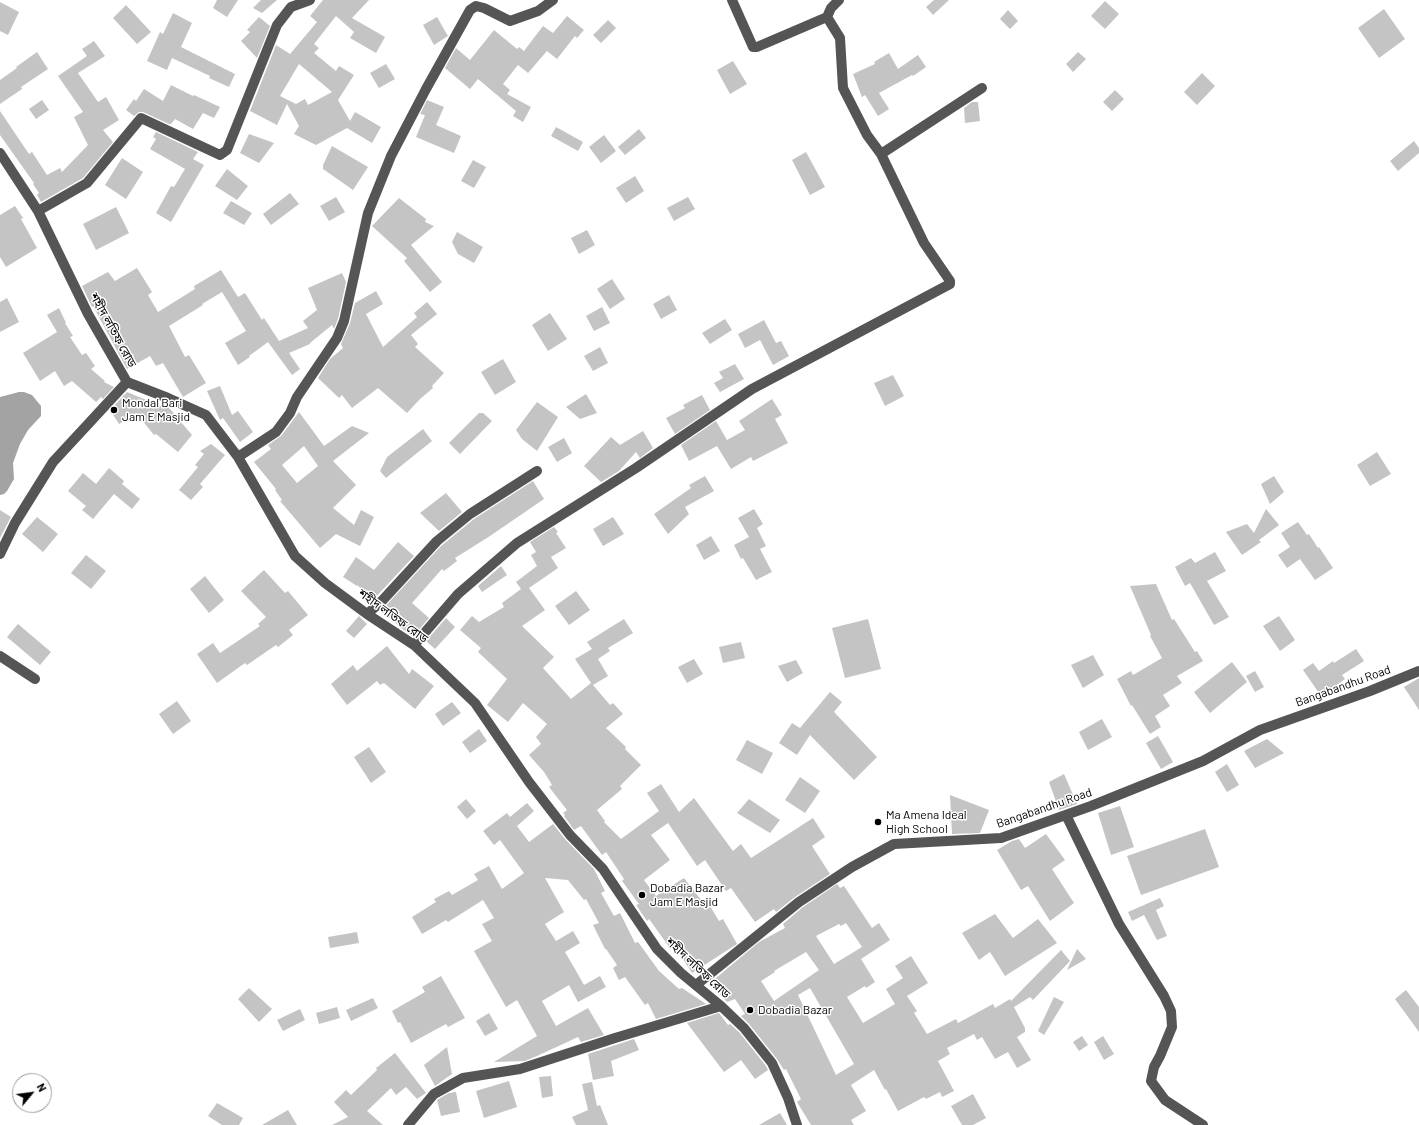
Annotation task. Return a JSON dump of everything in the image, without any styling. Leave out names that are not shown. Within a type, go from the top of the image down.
[{"type":"street","points":[[38,212],[87,184],[141,118],[220,155],[226,150],[277,25],[291,7],[310,0]]},
{"type":"street","points":[[238,457],[276,432],[290,413],[297,397],[337,338],[344,321],[368,213],[391,156],[470,10],[476,6],[484,8],[510,21],[538,11],[553,0]]},
{"type":"street","points":[[732,0],[753,47],[757,47],[827,17],[831,8],[839,0]]},
{"type":"street","points":[[414,645],[458,594],[517,543],[636,468],[752,389],[950,284],[924,243],[881,154],[867,135],[843,88],[840,38],[827,17]]},
{"type":"street","points":[[881,154],[982,88]]},
{"type":"street","name":"শহীদ লতিফ রোড","points":[[0,153],[38,212],[88,314],[127,382],[206,415],[238,457],[295,556],[325,583],[367,614],[414,645],[476,703],[529,782],[570,835],[603,869],[657,949],[681,973],[744,1028],[772,1063],[788,1098],[797,1125]]},
{"type":"street","points":[[0,554],[15,523],[53,462],[127,382]]},
{"type":"street","points":[[367,614],[380,604],[436,541],[470,514],[537,471]]},
{"type":"street","points":[[0,656],[35,679]]},
{"type":"street","name":"Bangabandhu Road","points":[[696,985],[799,902],[852,867],[894,844],[1002,838],[1091,806],[1203,761],[1260,730],[1370,691],[1419,671]]},
{"type":"street","points":[[1066,815],[1119,924],[1164,996],[1171,1011],[1172,1027],[1154,1067],[1151,1081],[1165,1100],[1203,1125]]},
{"type":"street","points":[[408,1125],[434,1094],[463,1078],[520,1069],[720,1006]]},
{"type":"shaded area","points":[[19,392],[32,395],[41,406],[41,416],[28,430],[20,444],[13,463],[14,479],[7,491],[0,495],[0,397]]},
{"type":"building","points":[[217,0],[238,0],[227,17],[213,8]]},
{"type":"building","points":[[261,0],[277,0],[262,13],[253,8]]},
{"type":"building","points":[[323,0],[369,0],[352,18],[385,37],[376,53],[350,38],[354,32],[336,16],[314,44],[319,48],[314,53],[336,71],[339,66],[354,75],[338,100],[350,121],[355,112],[381,127],[372,143],[347,128],[316,145],[294,134],[299,126],[287,104],[277,125],[250,111],[276,45],[290,54],[317,22],[310,16]],"holes":[[[299,64],[332,92],[308,105],[305,99],[296,104],[280,96]]]},
{"type":"building","points":[[934,0],[949,0],[933,15],[926,7]]},
{"type":"building","points":[[1105,1],[1119,14],[1105,29],[1091,16]]},
{"type":"building","points":[[0,2],[19,12],[8,35],[0,31]]},
{"type":"building","points":[[126,5],[151,32],[137,44],[113,18]]},
{"type":"building","points":[[1384,9],[1405,39],[1379,58],[1358,28]]},
{"type":"building","points":[[1008,10],[1018,21],[1010,29],[1000,19]]},
{"type":"building","points":[[173,13],[192,23],[181,47],[235,74],[229,87],[172,58],[167,70],[147,61],[160,32],[163,34]]},
{"type":"building","points":[[567,16],[584,30],[577,38],[575,36],[557,59],[547,51],[528,73],[518,65],[503,84],[510,90],[507,94],[531,107],[523,122],[513,116],[516,111],[478,79],[470,89],[445,68],[456,48],[470,60],[494,30],[517,49],[519,47],[524,51],[543,26],[553,33]]},
{"type":"building","points":[[259,17],[270,26],[257,58],[241,41],[250,32],[247,30]]},
{"type":"building","points":[[437,17],[448,36],[434,45],[423,25]]},
{"type":"building","points":[[608,20],[616,28],[601,43],[593,35]]},
{"type":"building","points":[[94,41],[105,56],[78,73],[98,102],[106,97],[119,120],[103,130],[113,142],[83,178],[41,202],[37,195],[39,193],[33,184],[34,183],[0,135],[0,111],[29,154],[32,152],[47,175],[60,168],[62,172],[88,145],[74,117],[83,112],[58,76],[87,56],[82,49]]},
{"type":"building","points":[[37,52],[48,69],[21,87],[22,89],[0,104],[0,80]]},
{"type":"building","points":[[1078,52],[1086,59],[1073,72],[1066,64]]},
{"type":"building","points":[[889,53],[898,69],[918,55],[926,67],[913,76],[912,75],[879,93],[889,109],[878,116],[865,95],[862,97],[853,74],[875,64],[874,62]]},
{"type":"building","points":[[733,61],[747,84],[730,94],[717,70]]},
{"type":"building","points":[[386,64],[395,79],[379,88],[370,73]]},
{"type":"building","points":[[1202,73],[1215,86],[1197,105],[1184,92]]},
{"type":"building","points":[[171,85],[220,107],[214,118],[203,113],[193,129],[175,119],[171,124],[169,124],[171,125],[143,112],[139,112],[134,116],[126,110],[134,99],[136,101],[144,89],[163,101]]},
{"type":"building","points":[[1115,90],[1124,99],[1112,111],[1103,102]]},
{"type":"building","points":[[42,100],[49,110],[36,119],[29,109]]},
{"type":"building","points":[[427,100],[444,107],[436,125],[461,136],[454,153],[416,137],[425,115],[420,114]]},
{"type":"building","points":[[972,102],[978,102],[980,121],[965,123],[964,108]]},
{"type":"building","points":[[556,127],[583,142],[578,151],[551,136]]},
{"type":"building","points":[[639,129],[646,138],[625,155],[618,147]]},
{"type":"building","points":[[156,132],[198,152],[193,159],[204,165],[171,222],[156,213],[171,186],[174,187],[185,169],[150,149],[156,139],[153,137]]},
{"type":"building","points":[[249,134],[274,143],[259,163],[240,153]]},
{"type":"building","points":[[604,135],[616,151],[601,163],[589,147]]},
{"type":"building","points":[[1414,141],[1419,148],[1419,153],[1398,171],[1390,161]]},
{"type":"building","points":[[332,146],[368,167],[353,190],[323,169],[323,165]]},
{"type":"building","points":[[806,152],[825,187],[810,195],[792,160]]},
{"type":"building","points":[[122,158],[143,172],[126,199],[105,185]]},
{"type":"building","points":[[473,160],[486,167],[474,188],[461,181]]},
{"type":"building","points":[[227,169],[248,186],[237,200],[215,186]]},
{"type":"building","points":[[635,176],[644,191],[626,203],[616,188]]},
{"type":"building","points":[[290,193],[299,204],[271,225],[263,214]]},
{"type":"building","points":[[336,197],[345,212],[329,221],[320,206]]},
{"type":"building","points":[[688,197],[695,209],[674,221],[667,208]]},
{"type":"building","points":[[399,198],[426,219],[425,222],[434,226],[411,245],[442,282],[430,292],[404,261],[407,258],[372,226]]},
{"type":"building","points":[[231,201],[252,213],[244,225],[223,213]]},
{"type":"building","points":[[15,206],[23,218],[21,219],[37,248],[6,267],[0,257],[0,215]]},
{"type":"building","points":[[116,207],[129,233],[96,250],[83,224]]},
{"type":"building","points":[[587,230],[595,245],[579,254],[571,238]]},
{"type":"building","points":[[457,232],[483,247],[474,263],[458,254],[452,242]]},
{"type":"building","points":[[137,268],[152,292],[148,295],[158,312],[195,289],[194,286],[221,270],[238,297],[245,293],[262,320],[264,318],[279,341],[308,328],[303,321],[317,310],[308,288],[342,273],[346,282],[338,319],[334,329],[332,325],[310,344],[289,353],[300,369],[292,375],[268,342],[238,365],[225,343],[246,331],[222,292],[169,326],[185,357],[189,355],[206,383],[183,397],[163,363],[156,366],[150,356],[127,369],[93,306],[92,307],[82,286],[108,272],[115,281]]},
{"type":"building","points":[[612,279],[625,299],[610,309],[597,289]]},
{"type":"building","points":[[376,291],[383,304],[366,314],[383,347],[417,317],[414,313],[427,302],[437,314],[411,335],[418,344],[415,347],[444,373],[432,386],[433,388],[407,413],[378,388],[352,408],[342,395],[339,398],[318,378],[330,359],[343,348],[341,344],[350,323],[355,303]]},
{"type":"building","points":[[669,295],[677,310],[661,319],[653,304]]},
{"type":"building","points":[[7,298],[19,322],[0,332],[0,302]]},
{"type":"building","points":[[602,307],[610,323],[594,331],[586,316]]},
{"type":"building","points":[[59,308],[65,323],[73,336],[70,337],[82,355],[86,353],[95,366],[91,369],[105,381],[104,382],[114,387],[103,399],[101,397],[96,402],[72,381],[64,386],[55,371],[40,381],[23,353],[57,332],[47,315]]},
{"type":"building","points":[[550,313],[567,339],[548,351],[532,325]]},
{"type":"building","points":[[725,319],[732,330],[710,344],[702,333]]},
{"type":"building","points":[[764,320],[776,343],[781,341],[789,356],[773,365],[760,340],[745,348],[738,334]]},
{"type":"building","points":[[600,347],[608,363],[593,371],[584,356]]},
{"type":"building","points":[[503,359],[516,382],[495,395],[481,372]]},
{"type":"building","points":[[735,364],[744,379],[720,392],[714,383],[723,378],[719,372]]},
{"type":"building","points":[[893,375],[904,396],[885,406],[874,383]]},
{"type":"building","points":[[220,386],[232,415],[238,411],[253,432],[240,442],[223,418],[220,420],[207,391]]},
{"type":"building","points":[[127,392],[161,406],[164,404],[171,410],[192,435],[178,452],[156,434],[154,435],[136,413],[119,424],[110,410]]},
{"type":"building","points":[[586,394],[597,413],[580,419],[566,407]]},
{"type":"building","points":[[702,395],[710,410],[675,434],[666,418],[685,408],[683,405]]},
{"type":"building","points":[[772,399],[782,415],[775,419],[788,443],[753,461],[751,457],[731,469],[717,446],[689,461],[681,445],[716,421],[727,440],[745,430],[739,421]]},
{"type":"building","points":[[537,402],[558,417],[537,451],[522,439],[516,430]]},
{"type":"building","points":[[299,412],[324,446],[352,426],[369,433],[333,461],[356,485],[333,508],[354,525],[361,510],[374,517],[360,546],[336,534],[320,548],[280,501],[282,500],[275,490],[276,489],[254,462],[271,449],[268,445],[281,436]],"holes":[[[304,446],[318,466],[297,483],[282,465]]]},
{"type":"building","points":[[479,413],[483,413],[492,421],[460,454],[449,443]]},
{"type":"building","points":[[423,429],[432,441],[386,478],[380,471],[387,457]]},
{"type":"building","points":[[643,431],[653,448],[640,458],[636,452],[619,471],[601,482],[584,466],[611,437],[620,445]]},
{"type":"building","points":[[564,438],[572,453],[557,462],[548,447]]},
{"type":"building","points":[[211,444],[225,455],[200,484],[203,487],[191,500],[179,490],[198,467],[195,465],[204,454],[200,451]]},
{"type":"building","points":[[1377,452],[1391,474],[1370,486],[1357,465]]},
{"type":"building","points":[[109,468],[124,481],[122,484],[140,499],[132,509],[114,494],[93,519],[82,510],[86,506],[68,491],[83,473],[96,484]]},
{"type":"building","points":[[705,476],[714,491],[685,507],[689,514],[668,534],[654,514],[691,488],[689,485]]},
{"type":"building","points":[[1274,476],[1284,492],[1270,504],[1261,484]]},
{"type":"building","points":[[533,481],[544,499],[455,558],[457,561],[444,571],[442,569],[412,603],[429,618],[417,632],[415,630],[410,635],[381,611],[441,546],[474,519]]},
{"type":"building","points":[[446,493],[462,512],[439,531],[420,513]]},
{"type":"building","points":[[754,509],[763,524],[757,528],[766,546],[760,549],[772,572],[756,580],[743,558],[741,559],[734,545],[749,537],[738,518]]},
{"type":"building","points":[[1266,509],[1279,525],[1259,540],[1261,542],[1242,555],[1226,532],[1247,524],[1254,533]]},
{"type":"building","points":[[0,510],[11,517],[0,538]]},
{"type":"building","points":[[37,517],[58,534],[43,552],[22,534]]},
{"type":"building","points":[[613,517],[624,534],[603,546],[593,529]]},
{"type":"building","points":[[1298,522],[1307,535],[1309,534],[1318,548],[1319,547],[1333,568],[1315,580],[1300,559],[1287,568],[1278,555],[1290,547],[1281,533]]},
{"type":"building","points":[[554,527],[558,532],[556,533],[566,548],[551,557],[558,568],[529,588],[545,610],[522,626],[554,657],[543,668],[571,699],[591,683],[575,659],[592,649],[587,642],[624,619],[633,633],[608,648],[610,651],[598,659],[608,676],[593,685],[610,705],[613,703],[623,714],[606,728],[626,747],[625,749],[641,765],[620,786],[622,789],[597,810],[605,821],[604,822],[621,839],[659,811],[647,793],[661,784],[679,812],[694,798],[733,851],[741,844],[751,858],[813,818],[825,837],[812,846],[830,874],[795,897],[776,912],[774,909],[755,922],[731,888],[726,891],[705,860],[697,866],[668,823],[651,835],[670,860],[644,880],[656,896],[684,878],[702,901],[704,900],[705,903],[707,901],[719,921],[723,919],[737,944],[692,973],[674,945],[670,948],[649,919],[647,921],[636,905],[639,904],[622,881],[624,879],[606,852],[602,855],[581,826],[574,830],[564,816],[565,815],[563,813],[567,810],[549,787],[552,785],[544,772],[529,755],[541,744],[536,737],[547,724],[523,703],[508,722],[487,705],[507,679],[478,652],[481,648],[460,630],[472,616],[479,622],[504,607],[502,603],[521,589],[516,582],[537,566],[531,555],[536,552],[530,542]]},
{"type":"building","points":[[711,536],[720,551],[704,560],[696,545]]},
{"type":"building","points":[[398,542],[414,556],[374,599],[357,585],[343,577],[356,557],[374,570]]},
{"type":"building","points":[[1215,552],[1226,571],[1207,581],[1229,617],[1214,625],[1190,583],[1185,586],[1175,567],[1191,558],[1195,563]]},
{"type":"building","points":[[86,555],[106,571],[91,589],[71,573]]},
{"type":"building","points":[[501,566],[507,575],[482,592],[478,586]]},
{"type":"building","points":[[264,570],[285,593],[288,591],[308,615],[289,630],[293,635],[278,647],[276,645],[247,665],[245,663],[217,683],[197,654],[213,643],[220,653],[260,626],[258,624],[266,617],[241,591]]},
{"type":"building","points":[[205,576],[224,600],[209,613],[190,589]]},
{"type":"building","points":[[1156,584],[1172,620],[1174,619],[1195,652],[1197,651],[1203,661],[1177,676],[1182,683],[1163,695],[1170,706],[1155,716],[1161,727],[1150,734],[1132,705],[1131,706],[1117,679],[1131,671],[1133,675],[1162,658],[1150,636],[1151,635],[1130,586]]},
{"type":"building","points":[[576,591],[590,610],[569,625],[555,606]]},
{"type":"building","points":[[359,616],[367,624],[354,638],[346,631]]},
{"type":"building","points":[[1279,616],[1295,640],[1280,651],[1263,626]]},
{"type":"building","points":[[446,618],[455,627],[435,649],[426,641]]},
{"type":"building","points":[[868,619],[881,669],[845,678],[832,628]]},
{"type":"building","points":[[18,624],[51,652],[40,665],[7,637]]},
{"type":"building","points":[[741,642],[745,658],[723,663],[719,647]]},
{"type":"building","points":[[387,646],[409,674],[412,669],[434,686],[415,709],[384,683],[380,685],[377,681],[347,705],[331,684],[353,665],[357,671]]},
{"type":"building","points":[[1356,649],[1364,661],[1342,675],[1345,679],[1321,696],[1303,670],[1313,663],[1319,671],[1333,661],[1334,663]]},
{"type":"building","points":[[1093,655],[1104,675],[1083,688],[1071,665]]},
{"type":"building","points":[[694,659],[703,674],[687,683],[678,667]]},
{"type":"building","points":[[796,660],[803,673],[787,682],[778,666]]},
{"type":"building","points":[[1232,662],[1247,682],[1210,713],[1194,692]]},
{"type":"building","points":[[1255,671],[1264,687],[1255,692],[1246,676]]},
{"type":"building","points":[[1419,678],[1419,710],[1404,687]]},
{"type":"building","points":[[830,692],[842,702],[834,712],[877,757],[854,780],[810,735],[797,755],[779,743],[792,723],[800,728]]},
{"type":"building","points":[[177,701],[191,721],[173,734],[159,714]]},
{"type":"building","points":[[452,702],[461,713],[443,726],[435,714]]},
{"type":"building","points":[[1102,719],[1112,737],[1088,750],[1079,732]]},
{"type":"building","points":[[479,729],[487,741],[470,753],[462,742]]},
{"type":"building","points":[[1158,736],[1173,762],[1161,769],[1146,743]]},
{"type":"building","points":[[1267,739],[1284,753],[1255,768],[1244,751]]},
{"type":"building","points":[[747,740],[773,753],[762,774],[736,760]]},
{"type":"building","points":[[369,747],[386,772],[371,783],[354,757]]},
{"type":"building","points":[[1227,764],[1239,785],[1227,792],[1215,772]]},
{"type":"building","points":[[1064,774],[1077,804],[1059,810],[1049,782]]},
{"type":"building","points":[[800,777],[820,791],[805,813],[785,800]]},
{"type":"building","points":[[950,795],[989,810],[980,833],[952,834]]},
{"type":"building","points":[[466,799],[476,811],[467,819],[457,807]]},
{"type":"building","points":[[749,799],[780,820],[770,833],[737,813]]},
{"type":"building","points":[[527,803],[534,811],[517,826],[529,842],[553,824],[565,839],[594,869],[605,891],[601,893],[614,916],[620,913],[635,943],[638,942],[659,971],[679,989],[682,988],[706,1004],[656,1019],[648,1003],[645,1005],[625,977],[619,980],[613,968],[617,965],[605,949],[593,925],[599,923],[586,899],[584,900],[568,880],[545,878],[564,912],[545,924],[556,941],[573,931],[580,943],[565,952],[584,985],[600,976],[606,987],[578,1002],[569,985],[542,1001],[556,1026],[588,1008],[604,1035],[581,1042],[578,1037],[525,1061],[494,1062],[537,1036],[517,1000],[506,1007],[474,951],[492,941],[482,924],[494,918],[483,900],[448,922],[446,920],[422,934],[412,917],[436,902],[434,899],[449,891],[452,895],[478,880],[474,874],[489,866],[502,889],[524,873],[500,840],[494,845],[483,831],[507,813],[510,817]]},
{"type":"building","points":[[1120,806],[1134,847],[1111,855],[1098,813]]},
{"type":"building","points":[[1205,829],[1219,867],[1141,895],[1127,856]]},
{"type":"building","points":[[1046,834],[1065,860],[1052,869],[1074,903],[1050,921],[1028,886],[1021,890],[997,850],[1012,841],[1019,839],[1025,848]]},
{"type":"building","points":[[837,884],[840,888],[844,886],[872,928],[879,923],[890,940],[861,959],[875,982],[847,997],[863,1023],[895,1004],[886,989],[903,978],[895,966],[911,956],[928,983],[907,996],[917,1011],[914,1013],[927,1034],[956,1019],[958,1023],[993,1004],[995,1008],[1010,999],[1011,1001],[1061,950],[1070,961],[1033,1000],[1030,997],[1014,1007],[1025,1028],[1025,1032],[1017,1037],[1031,1060],[1017,1068],[1008,1052],[995,1059],[982,1037],[977,1040],[974,1034],[947,1048],[950,1054],[938,1061],[954,1091],[942,1097],[940,1092],[926,1099],[924,1097],[898,1111],[874,1070],[851,1085],[866,1111],[851,1120],[854,1125],[811,1125],[797,1102],[801,1099],[786,1069],[784,1070],[777,1059],[741,1016],[745,1014],[735,999],[727,1002],[710,983],[759,942],[785,928],[783,924],[803,907]],"holes":[[[846,923],[862,947],[834,964],[816,936],[839,924],[841,926]],[[806,952],[819,970],[774,1001],[761,981],[775,972],[774,971]],[[810,988],[854,1064],[836,1075],[798,995]]]},
{"type":"building","points":[[1160,898],[1164,906],[1156,910],[1167,936],[1157,940],[1144,915],[1132,921],[1128,912]]},
{"type":"building","points":[[995,914],[1013,938],[1038,919],[1057,943],[1005,976],[990,952],[979,960],[962,933]]},
{"type":"building","points":[[357,932],[359,943],[330,948],[328,937]]},
{"type":"building","points":[[1077,949],[1086,959],[1067,970]]},
{"type":"building","points":[[441,976],[465,1018],[448,1027],[446,1024],[411,1043],[400,1022],[398,1023],[392,1011],[425,992],[422,987]]},
{"type":"building","points":[[249,988],[272,1009],[259,1022],[238,999]]},
{"type":"building","points":[[1406,990],[1419,1007],[1419,1032],[1395,999]]},
{"type":"building","points":[[1054,997],[1064,1002],[1044,1035],[1038,1031]]},
{"type":"building","points":[[373,998],[378,1008],[351,1021],[346,1010]]},
{"type":"building","points":[[337,1007],[340,1018],[319,1024],[316,1013]]},
{"type":"building","points":[[300,1009],[305,1020],[283,1031],[277,1020]]},
{"type":"building","points":[[489,1013],[498,1029],[485,1036],[476,1021]]},
{"type":"building","points":[[719,1013],[728,1025],[730,1024],[739,1032],[766,1066],[768,1070],[755,1079],[741,1060],[724,1072],[687,1023]]},
{"type":"building","points":[[1082,1036],[1088,1045],[1079,1051],[1073,1042]]},
{"type":"building","points":[[1103,1036],[1114,1054],[1104,1060],[1094,1042]]},
{"type":"building","points":[[634,1039],[639,1050],[611,1061],[614,1076],[593,1080],[588,1054]]},
{"type":"building","points":[[447,1047],[452,1074],[435,1086],[424,1065]]},
{"type":"building","points":[[395,1053],[426,1093],[417,1099],[406,1087],[396,1095],[391,1088],[367,1111],[383,1125],[332,1125],[348,1117],[334,1102],[346,1090],[351,1095],[377,1070],[376,1068]]},
{"type":"building","points":[[551,1076],[553,1096],[542,1098],[539,1077]]},
{"type":"building","points":[[509,1081],[517,1107],[484,1118],[476,1091]]},
{"type":"building","points":[[592,1082],[597,1106],[600,1105],[608,1125],[576,1125],[572,1117],[588,1110],[582,1084]]},
{"type":"building","points":[[456,1092],[460,1112],[441,1116],[437,1100],[449,1093]]},
{"type":"building","points":[[973,1094],[986,1118],[973,1125],[962,1125],[951,1106]]},
{"type":"building","points":[[217,1103],[243,1118],[239,1125],[222,1125],[208,1116]]},
{"type":"building","points":[[288,1110],[297,1125],[262,1125]]},
{"type":"building","points":[[780,1113],[787,1125],[759,1125]]},
{"type":"place","name":"Mondal Bari Jam E Masjid","points":[[114,410]]},
{"type":"place","name":"Ma Amena Ideal High School","points":[[878,822]]},
{"type":"place","name":"Dobadia Bazar Jam E Masjid","points":[[642,895]]},
{"type":"place","name":"Dobadia Bazar","points":[[750,1010]]}]
